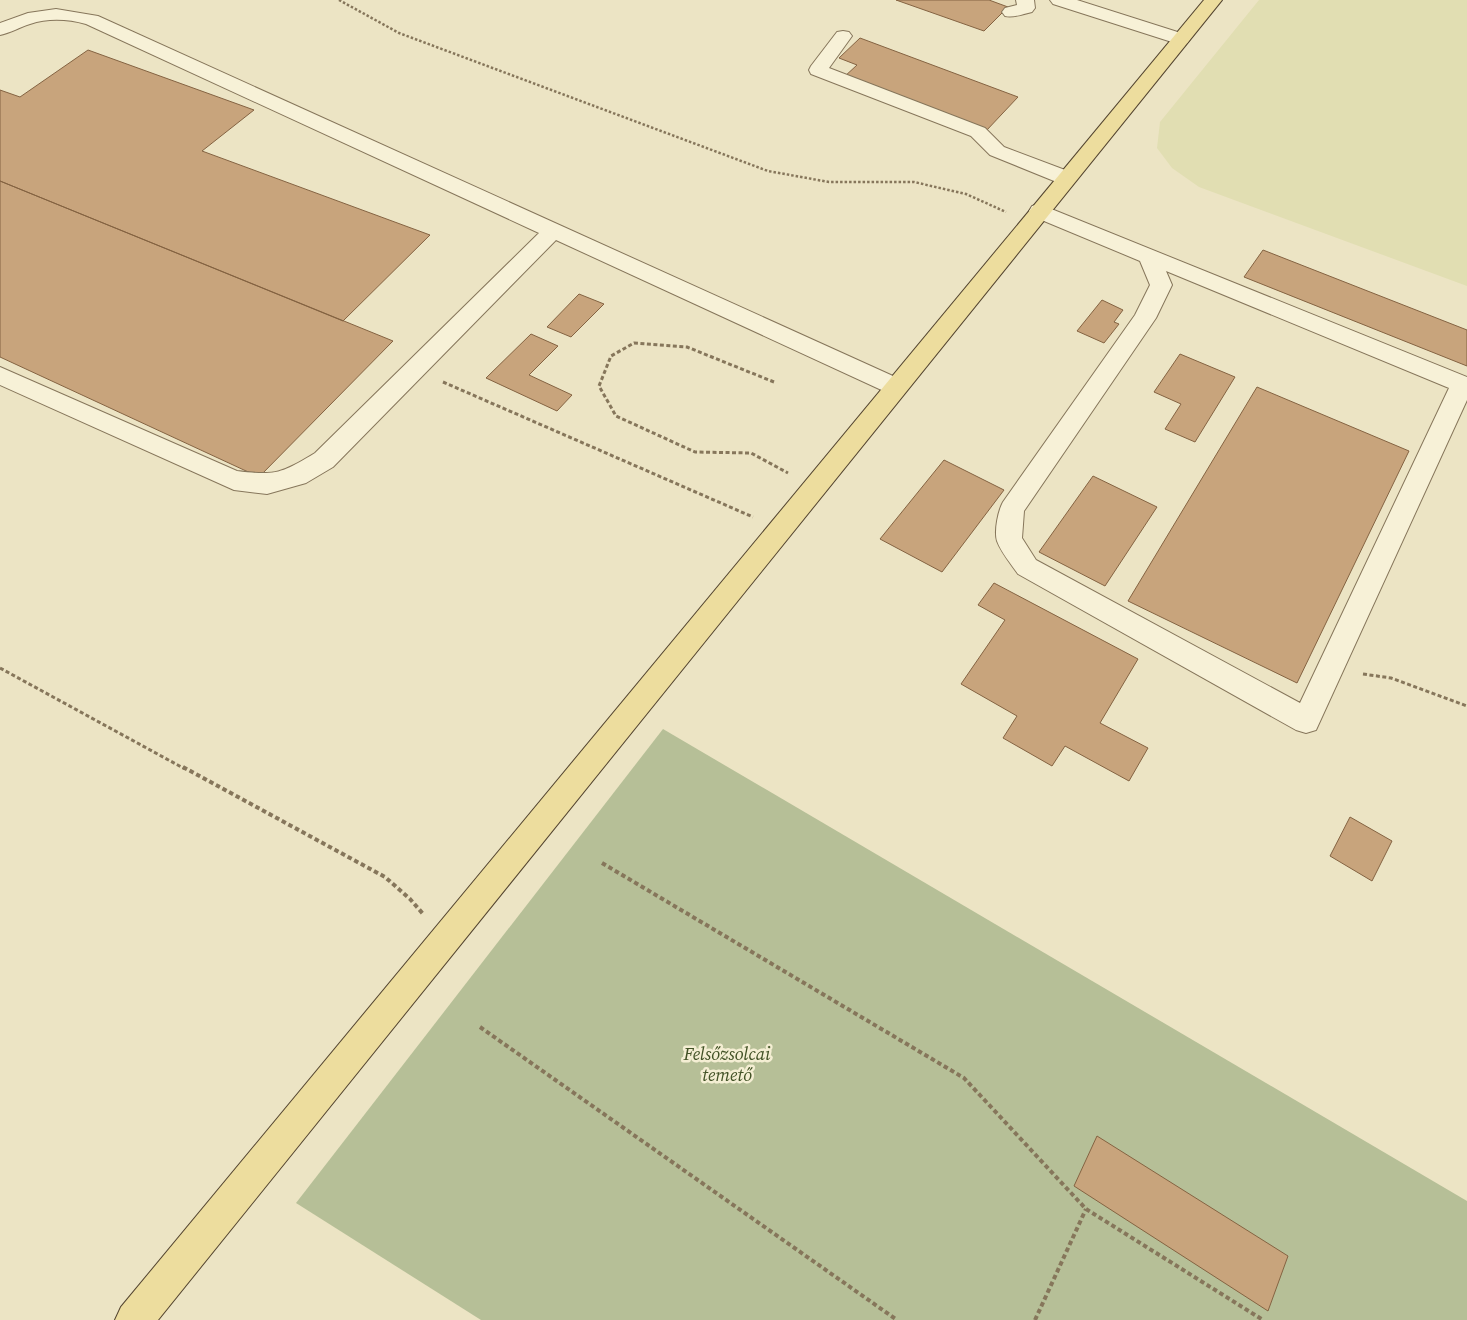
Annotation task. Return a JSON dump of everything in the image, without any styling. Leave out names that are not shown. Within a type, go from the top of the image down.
[{"type":"main road","points":[[134,1320],[444,938],[816,487],[1034,217],[1213,0]]},
{"type":"lane","points":[[1011,12],[1026,8],[1025,0]]},
{"type":"lane","points":[[1059,0],[1181,39]]},
{"type":"lane","points":[[0,30],[20,20],[51,14],[76,15],[92,20],[896,387]]},
{"type":"lane","points":[[843,36],[818,70],[978,132],[997,151],[1066,178]]},
{"type":"lane","points":[[1034,217],[1150,258],[1464,386],[1306,721],[1027,568],[1009,539],[1012,509],[1145,318],[1161,285],[1150,258]]},
{"type":"lane","points":[[0,375],[234,480],[267,484],[297,476],[324,460],[553,231]]},
{"type":"path","points":[[339,0],[399,33],[768,172],[829,182],[914,182],[966,194],[1034,217]]},
{"type":"path","points":[[774,382],[687,347],[634,343],[611,356],[599,386],[616,416],[695,452],[751,453],[816,487]]},
{"type":"path","points":[[414,370],[754,518],[779,531]]},
{"type":"path","points":[[0,668],[385,877],[410,899],[444,938]]},
{"type":"path","points":[[1330,669],[1391,678],[1467,706]]},
{"type":"path","points":[[602,863],[964,1078],[1086,1209],[1263,1320]]},
{"type":"path","points":[[480,1027],[897,1320]]},
{"type":"path","points":[[1035,1320],[1086,1209]]},
{"type":"shaded area","points":[[1259,0],[1467,0],[1467,286],[1199,187],[1172,168],[1157,148],[1160,122]]},
{"type":"green space","name":"Felsőzsolcai temető","points":[[663,729],[1467,1201],[1467,1320],[481,1320],[296,1203]]},
{"type":"building","points":[[896,0],[989,0],[1008,7],[984,31]]},
{"type":"building","points":[[860,38],[1018,97],[986,131],[844,77],[857,65],[839,58]]},
{"type":"building","points":[[88,50],[254,110],[202,151],[430,235],[343,321],[0,181],[0,90],[20,97]]},
{"type":"building","points":[[0,181],[393,341],[259,477],[0,357]]},
{"type":"building","points":[[1263,250],[1467,330],[1467,366],[1244,277]]},
{"type":"building","points":[[579,294],[604,304],[571,337],[547,327]]},
{"type":"building","points":[[1102,300],[1123,310],[1114,322],[1119,324],[1104,343],[1077,331]]},
{"type":"building","points":[[531,334],[558,346],[529,375],[572,395],[557,411],[486,378]]},
{"type":"building","points":[[1180,354],[1235,377],[1195,442],[1165,429],[1181,404],[1154,392]]},
{"type":"building","points":[[1257,387],[1409,451],[1297,683],[1128,601]]},
{"type":"building","points":[[944,460],[1004,490],[942,572],[880,539]]},
{"type":"building","points":[[1093,476],[1157,507],[1105,586],[1039,552]]},
{"type":"building","points":[[994,583],[1138,659],[1100,723],[1148,748],[1129,781],[1065,746],[1052,766],[1003,738],[1017,716],[961,684],[1005,620],[978,605]]},
{"type":"building","points":[[1350,817],[1392,841],[1372,881],[1330,856]]},
{"type":"building","points":[[1097,1136],[1288,1256],[1268,1311],[1074,1186]]}]
